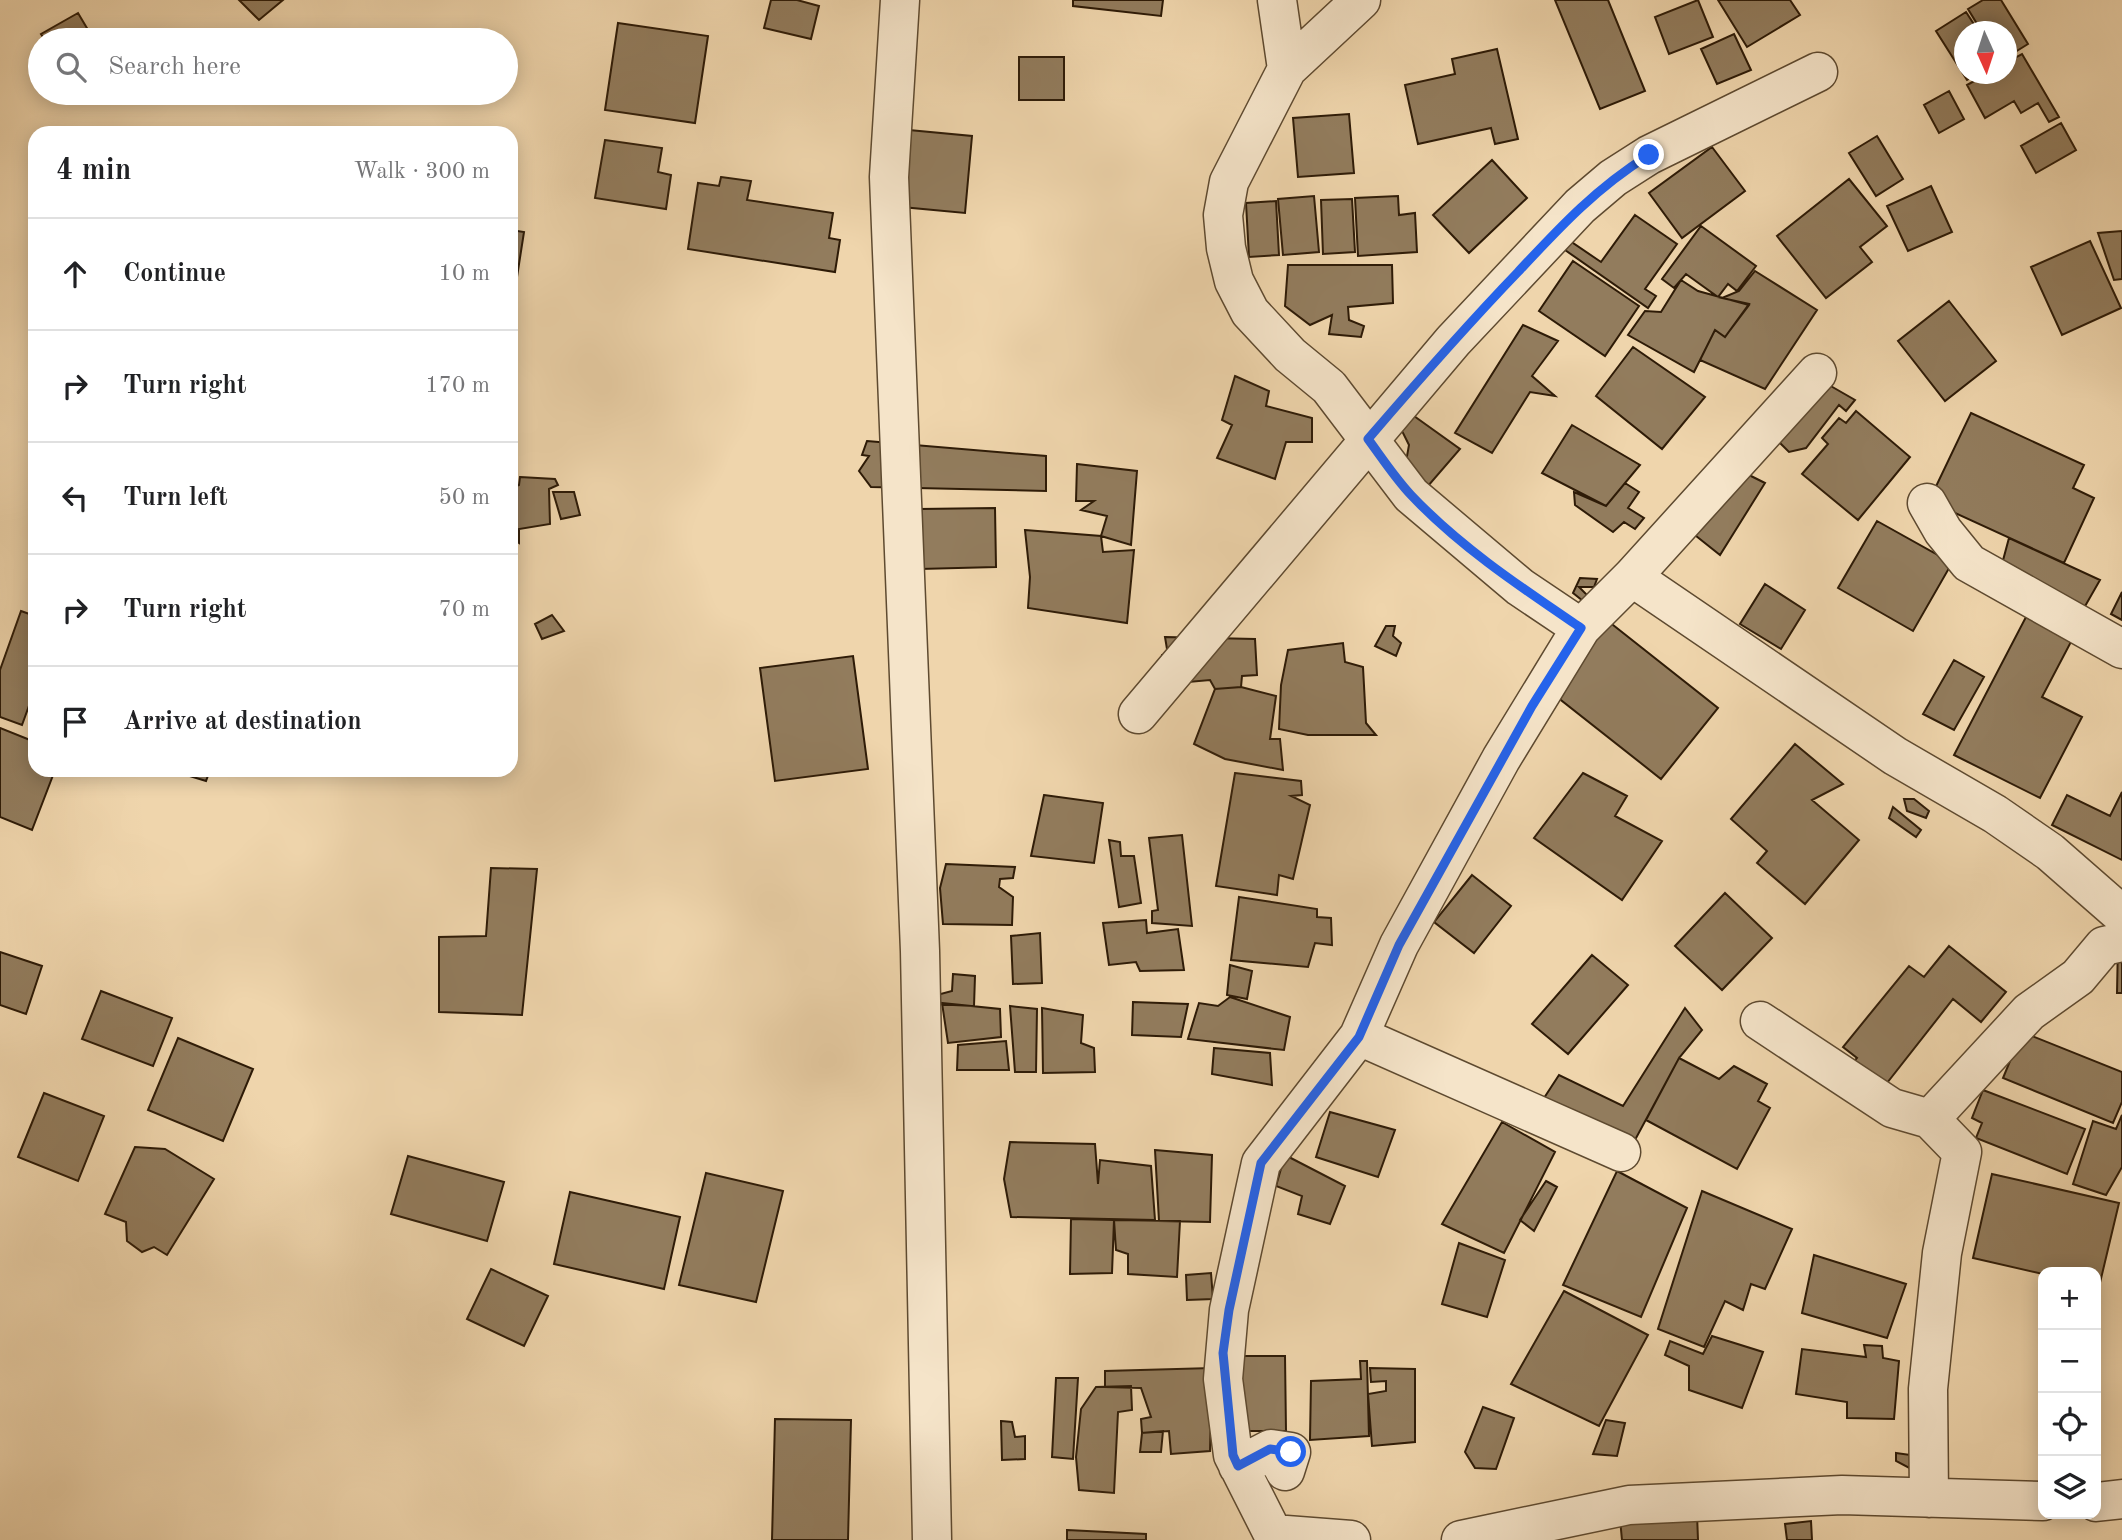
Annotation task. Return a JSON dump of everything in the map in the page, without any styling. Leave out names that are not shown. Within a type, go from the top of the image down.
[{"type":"street","points":[[900,0],[889,177],[920,951],[932,1540]]},
{"type":"street","points":[[1277,0],[1287,69]]},
{"type":"street","points":[[1362,0],[1287,69],[1230,182],[1223,215],[1226,248],[1234,281],[1251,312],[1290,355],[1329,387],[1411,495],[1520,587],[1581,628]]},
{"type":"street","points":[[1138,714],[1453,341],[1580,206],[1613,178],[1649,155],[1818,72]]},
{"type":"street","points":[[1351,1540],[1273,1534],[1233,1455],[1223,1353],[1229,1310],[1261,1163],[1359,1037],[1399,945],[1532,706],[1581,628],[1632,577],[1817,373]]},
{"type":"street","points":[[1927,503],[1943,531],[1969,563],[2122,649]]},
{"type":"street","points":[[1632,577],[1895,756],[2006,821],[2050,852],[2122,915]]},
{"type":"street","points":[[1930,1119],[2029,1012],[2078,977],[2104,947],[2122,942]]},
{"type":"street","points":[[1760,1021],[1892,1108],[1930,1119],[1962,1152],[1942,1253],[1928,1389],[1928,1497]]},
{"type":"street","points":[[1359,1037],[1621,1152]]},
{"type":"street","points":[[1461,1540],[1629,1505],[1842,1495],[2038,1502]]},
{"type":"street","points":[[2101,1501],[2122,1499]]},
{"type":"building","points":[[239,0],[283,0],[259,20]]},
{"type":"building","points":[[771,0],[797,0],[819,6],[811,39],[764,28]]},
{"type":"building","points":[[1073,0],[1163,0],[1161,16],[1073,6]]},
{"type":"building","points":[[1555,0],[1608,0],[1645,91],[1600,109]]},
{"type":"building","points":[[1698,0],[1713,37],[1669,54],[1655,17]]},
{"type":"building","points":[[1718,0],[1790,0],[1800,15],[1747,47]]},
{"type":"building","points":[[1983,0],[2001,0],[2014,21],[1975,21],[1968,9]]},
{"type":"building","points":[[1966,12],[1972,21],[1954,21],[1954,59],[1936,31]]},
{"type":"building","points":[[78,13],[87,28],[52,28]]},
{"type":"building","points":[[618,23],[708,36],[695,123],[605,110]]},
{"type":"building","points":[[2017,26],[2028,44],[2017,51]]},
{"type":"building","points":[[1734,34],[1751,70],[1717,84],[1701,49]]},
{"type":"building","points":[[1497,49],[1518,139],[1495,144],[1491,128],[1418,144],[1405,85],[1455,74],[1452,59]]},
{"type":"building","points":[[2022,54],[2059,117],[2049,122],[2038,103],[2021,113],[2014,101],[1985,118],[1967,85],[2017,84],[2017,57]]},
{"type":"building","points":[[1019,57],[1064,57],[1064,100],[1019,100]]},
{"type":"building","points":[[1949,91],[1964,119],[1939,133],[1924,105]]},
{"type":"building","points":[[1349,114],[1354,173],[1298,177],[1293,118]]},
{"type":"building","points":[[2061,123],[2076,150],[2036,173],[2021,146]]},
{"type":"building","points":[[909,130],[972,136],[965,213],[902,207]]},
{"type":"building","points":[[1877,136],[1903,179],[1876,196],[1849,153]]},
{"type":"building","points":[[605,140],[662,148],[658,172],[671,175],[666,209],[595,198]]},
{"type":"building","points":[[1712,147],[1745,191],[1682,238],[1649,193]]},
{"type":"building","points":[[1492,160],[1527,198],[1469,253],[1433,215]]},
{"type":"building","points":[[721,177],[751,181],[747,200],[833,213],[829,238],[840,240],[835,272],[688,249],[698,183],[719,186]]},
{"type":"building","points":[[1849,179],[1887,226],[1860,247],[1872,262],[1826,298],[1777,236]]},
{"type":"building","points":[[1931,186],[1952,232],[1908,251],[1887,206]]},
{"type":"building","points":[[1314,196],[1319,252],[1283,255],[1278,199]]},
{"type":"building","points":[[1398,196],[1399,215],[1415,213],[1417,252],[1358,256],[1355,198]]},
{"type":"building","points":[[1352,199],[1355,252],[1323,254],[1321,200]]},
{"type":"building","points":[[1276,201],[1279,255],[1249,257],[1246,203]]},
{"type":"building","points":[[1635,215],[1677,244],[1645,289],[1656,296],[1648,308],[1565,250],[1570,241],[1601,262]]},
{"type":"building","points":[[1701,226],[1756,266],[1737,291],[1728,284],[1718,297],[1686,274],[1674,288],[1662,279]]},
{"type":"building","points":[[518,231],[524,232],[518,271]]},
{"type":"building","points":[[2122,231],[2122,279],[2114,280],[2098,233]]},
{"type":"building","points":[[2090,241],[2121,308],[2062,335],[2031,267]]},
{"type":"building","points":[[1573,261],[1639,306],[1605,356],[1539,311]]},
{"type":"building","points":[[1288,265],[1392,265],[1393,303],[1348,307],[1349,320],[1364,326],[1361,337],[1329,334],[1332,315],[1310,325],[1285,306]]},
{"type":"building","points":[[1755,271],[1817,310],[1765,389],[1700,360],[1715,330],[1725,337],[1749,304],[1722,298],[1739,291]]},
{"type":"building","points":[[1681,280],[1698,291],[1749,305],[1725,337],[1715,330],[1694,372],[1628,335],[1645,311],[1661,312]]},
{"type":"building","points":[[1949,301],[1996,361],[1945,401],[1898,341]]},
{"type":"building","points":[[1523,325],[1558,341],[1532,376],[1555,396],[1530,392],[1492,453],[1455,433]]},
{"type":"building","points":[[1633,347],[1705,397],[1662,449],[1596,396]]},
{"type":"building","points":[[1235,376],[1269,391],[1266,406],[1312,418],[1312,442],[1286,442],[1275,479],[1217,458],[1232,425],[1222,420]]},
{"type":"building","points":[[1822,381],[1855,400],[1846,411],[1839,405],[1806,448],[1789,452],[1773,436]]},
{"type":"building","points":[[1856,411],[1910,457],[1858,520],[1802,474],[1828,444],[1822,438],[1839,418],[1846,423]]},
{"type":"building","points":[[1971,413],[2084,465],[2073,488],[2094,498],[2064,563],[1929,501]]},
{"type":"building","points":[[1414,416],[1460,449],[1428,486],[1404,473],[1409,445],[1402,431]]},
{"type":"building","points":[[1572,425],[1640,465],[1606,506],[1542,473]]},
{"type":"building","points":[[867,441],[1046,456],[1046,491],[871,487],[859,471],[869,456],[862,455]]},
{"type":"building","points":[[1077,464],[1137,471],[1131,545],[1101,536],[1107,516],[1081,510],[1094,501],[1076,501]]},
{"type":"building","points":[[1743,472],[1765,483],[1720,555],[1686,528]]},
{"type":"building","points":[[520,477],[555,479],[558,485],[549,489],[550,524],[519,529],[519,543],[518,485]]},
{"type":"building","points":[[1625,483],[1639,492],[1628,508],[1644,518],[1635,529],[1624,522],[1613,532],[1575,505],[1574,492],[1606,506]]},
{"type":"building","points":[[553,492],[574,492],[580,515],[561,519]]},
{"type":"building","points":[[995,508],[996,567],[920,569],[919,509]]},
{"type":"building","points":[[1877,521],[1952,563],[1913,631],[1838,588]]},
{"type":"building","points":[[1025,530],[1101,536],[1103,552],[1134,550],[1127,623],[1028,608],[1030,577]]},
{"type":"building","points":[[2009,538],[2100,580],[2080,615],[1998,579]]},
{"type":"building","points":[[1580,578],[1597,579],[1594,587],[1579,587],[1589,597],[1583,601],[1573,593]]},
{"type":"building","points":[[1765,584],[1805,610],[1781,649],[1740,624]]},
{"type":"building","points":[[2122,592],[2122,620],[2111,614]]},
{"type":"building","points":[[21,611],[28,614],[28,708],[22,725],[0,717],[0,670]]},
{"type":"building","points":[[552,615],[564,631],[542,639],[535,624]]},
{"type":"building","points":[[2027,615],[2073,638],[2042,697],[2082,717],[2040,798],[1954,755]]},
{"type":"building","points":[[1608,621],[1718,708],[1661,779],[1552,693]]},
{"type":"building","points":[[1386,626],[1395,626],[1393,636],[1401,643],[1396,656],[1375,646]]},
{"type":"building","points":[[1165,637],[1255,639],[1257,675],[1242,676],[1241,687],[1215,689],[1210,680],[1177,683],[1162,676],[1162,655],[1168,655]]},
{"type":"building","points":[[1343,643],[1345,662],[1363,667],[1366,723],[1376,735],[1308,735],[1279,729],[1281,685],[1288,650]]},
{"type":"building","points":[[853,656],[868,769],[775,781],[760,668]]},
{"type":"building","points":[[1954,660],[1984,677],[1954,730],[1923,714]]},
{"type":"building","points":[[1241,687],[1276,696],[1270,739],[1280,739],[1283,770],[1225,759],[1194,744],[1215,689]]},
{"type":"building","points":[[0,728],[28,739],[28,777],[52,777],[32,830],[0,817]]},
{"type":"building","points":[[1795,744],[1843,784],[1812,800],[1859,840],[1805,904],[1757,863],[1767,851],[1731,819]]},
{"type":"building","points":[[1235,773],[1301,781],[1302,795],[1291,796],[1310,805],[1293,879],[1279,875],[1277,895],[1216,886]]},
{"type":"building","points":[[1583,773],[1627,796],[1615,816],[1662,841],[1622,900],[1534,838]]},
{"type":"building","points":[[2122,792],[2122,860],[2052,825],[2067,795],[2110,816]]},
{"type":"building","points":[[1044,795],[1103,803],[1094,863],[1031,856]]},
{"type":"building","points":[[1904,799],[1914,799],[1929,811],[1926,818],[1907,811]]},
{"type":"building","points":[[1893,807],[1921,830],[1916,837],[1889,818]]},
{"type":"building","points":[[1182,835],[1192,926],[1152,923],[1152,911],[1158,910],[1149,838]]},
{"type":"building","points":[[1109,840],[1120,842],[1121,856],[1134,856],[1141,903],[1119,907]]},
{"type":"building","points":[[946,864],[1015,867],[1013,878],[1000,879],[999,887],[1013,897],[1012,925],[943,924],[940,888]]},
{"type":"building","points":[[491,868],[537,869],[522,1015],[439,1012],[439,937],[486,936]]},
{"type":"building","points":[[1472,875],[1511,906],[1474,953],[1434,922]]},
{"type":"building","points":[[1725,893],[1772,938],[1722,990],[1675,946]]},
{"type":"building","points":[[1239,897],[1317,909],[1317,917],[1331,918],[1332,945],[1315,943],[1308,967],[1231,960]]},
{"type":"building","points":[[1146,920],[1147,933],[1178,929],[1184,970],[1140,971],[1136,962],[1109,965],[1103,923]]},
{"type":"building","points":[[1040,933],[1042,983],[1013,984],[1011,936]]},
{"type":"building","points":[[2118,943],[2122,943],[2122,993],[2117,993]]},
{"type":"building","points":[[1949,946],[2006,992],[1981,1022],[1953,999],[1876,1097],[1842,1075],[1857,1058],[1843,1047],[1909,966],[1924,977]]},
{"type":"building","points":[[0,952],[42,966],[26,1014],[0,1005]]},
{"type":"building","points":[[1592,955],[1628,985],[1568,1054],[1532,1024]]},
{"type":"building","points":[[1230,965],[1252,971],[1247,999],[1227,995]]},
{"type":"building","points":[[953,974],[975,976],[974,1006],[932,1004],[933,996],[952,991]]},
{"type":"building","points":[[101,991],[172,1018],[153,1066],[82,1039]]},
{"type":"building","points":[[1230,997],[1290,1017],[1284,1050],[1188,1039],[1199,1003],[1218,1006]]},
{"type":"building","points":[[1133,1002],[1188,1004],[1181,1037],[1132,1035]]},
{"type":"building","points":[[942,1003],[1000,1009],[1001,1037],[948,1043]]},
{"type":"building","points":[[1010,1006],[1037,1009],[1036,1072],[1015,1072]]},
{"type":"building","points":[[1042,1008],[1083,1015],[1081,1043],[1094,1048],[1095,1072],[1043,1073]]},
{"type":"building","points":[[1685,1008],[1702,1030],[1679,1058],[1635,1140],[1544,1098],[1559,1075],[1623,1106]]},
{"type":"building","points":[[2022,1032],[2122,1072],[2122,1102],[2113,1123],[2003,1078]]},
{"type":"building","points":[[178,1038],[253,1069],[223,1141],[148,1110]]},
{"type":"building","points":[[1006,1041],[1009,1070],[957,1070],[958,1045]]},
{"type":"building","points":[[1214,1048],[1270,1053],[1272,1085],[1212,1074]]},
{"type":"building","points":[[1679,1058],[1719,1079],[1734,1066],[1767,1084],[1758,1101],[1770,1108],[1737,1169],[1646,1120]]},
{"type":"building","points":[[1983,1090],[2085,1129],[2067,1174],[1976,1138],[1982,1123],[1972,1118]]},
{"type":"building","points":[[44,1093],[104,1116],[78,1181],[18,1157]]},
{"type":"building","points":[[1330,1112],[1395,1130],[1378,1177],[1316,1157]]},
{"type":"building","points":[[2122,1115],[2122,1167],[2106,1195],[2073,1184],[2093,1121],[2116,1129]]},
{"type":"building","points":[[1502,1122],[1555,1152],[1504,1253],[1442,1224]]},
{"type":"building","points":[[1010,1142],[1095,1144],[1098,1184],[1100,1160],[1151,1166],[1155,1220],[1011,1217],[1004,1179]]},
{"type":"building","points":[[135,1147],[165,1149],[214,1179],[167,1255],[154,1247],[142,1252],[127,1241],[126,1222],[105,1214]]},
{"type":"building","points":[[1155,1150],[1212,1155],[1210,1222],[1159,1221]]},
{"type":"building","points":[[1285,1155],[1345,1186],[1330,1224],[1298,1214],[1302,1196],[1276,1186]]},
{"type":"building","points":[[408,1156],[504,1182],[487,1241],[391,1214]]},
{"type":"building","points":[[1617,1171],[1687,1208],[1641,1317],[1563,1285]]},
{"type":"building","points":[[706,1173],[783,1191],[756,1302],[679,1285]]},
{"type":"building","points":[[1992,1174],[2119,1203],[2101,1279],[2101,1267],[2038,1267],[2038,1273],[1973,1258]]},
{"type":"building","points":[[1546,1181],[1557,1187],[1534,1231],[1520,1220]]},
{"type":"building","points":[[1702,1191],[1792,1229],[1765,1289],[1751,1284],[1743,1310],[1725,1301],[1704,1347],[1658,1329]]},
{"type":"building","points":[[570,1192],[680,1217],[664,1289],[554,1264]]},
{"type":"building","points":[[1071,1219],[1114,1220],[1112,1273],[1070,1274]]},
{"type":"building","points":[[1114,1220],[1180,1221],[1177,1277],[1128,1274],[1128,1254],[1116,1250]]},
{"type":"building","points":[[1459,1243],[1505,1260],[1487,1317],[1442,1304]]},
{"type":"building","points":[[1814,1255],[1906,1284],[1887,1338],[1802,1313]]},
{"type":"building","points":[[491,1269],[548,1296],[524,1346],[467,1319]]},
{"type":"building","points":[[1211,1273],[1213,1299],[1187,1300],[1186,1275]]},
{"type":"building","points":[[1564,1291],[1648,1335],[1599,1426],[1511,1384]]},
{"type":"building","points":[[1712,1336],[1763,1352],[1742,1408],[1689,1390],[1689,1366],[1665,1355],[1670,1341],[1703,1354]]},
{"type":"building","points":[[1864,1345],[1882,1346],[1883,1358],[1899,1361],[1894,1419],[1847,1418],[1847,1402],[1796,1394],[1802,1349],[1866,1357]]},
{"type":"building","points":[[1236,1356],[1285,1356],[1286,1431],[1236,1431]]},
{"type":"building","points":[[1360,1361],[1367,1361],[1369,1436],[1310,1440],[1311,1381],[1361,1379]]},
{"type":"building","points":[[1212,1368],[1210,1451],[1171,1454],[1169,1431],[1142,1433],[1141,1419],[1151,1417],[1141,1388],[1105,1387],[1105,1371]]},
{"type":"building","points":[[1370,1368],[1415,1369],[1415,1442],[1372,1446],[1368,1394],[1386,1391],[1386,1381],[1371,1382]]},
{"type":"building","points":[[1056,1378],[1078,1378],[1073,1459],[1052,1457]]},
{"type":"building","points":[[1131,1386],[1132,1410],[1118,1412],[1114,1493],[1079,1490],[1076,1457],[1081,1409],[1096,1387]]},
{"type":"building","points":[[1483,1407],[1514,1418],[1496,1469],[1475,1468],[1465,1452]]},
{"type":"building","points":[[775,1419],[851,1420],[848,1540],[772,1540]]},
{"type":"building","points":[[1606,1420],[1625,1423],[1617,1456],[1593,1454]]},
{"type":"building","points":[[1001,1421],[1012,1422],[1015,1437],[1025,1436],[1025,1459],[1002,1460]]},
{"type":"building","points":[[1163,1431],[1161,1452],[1140,1452],[1142,1433]]},
{"type":"building","points":[[1896,1453],[1918,1456],[1915,1471],[1896,1461]]},
{"type":"building","points":[[1697,1514],[1698,1540],[1622,1540],[1620,1519]]},
{"type":"building","points":[[1811,1521],[1812,1540],[1787,1540],[1785,1524]]},
{"type":"building","points":[[1067,1530],[1146,1534],[1146,1540],[1067,1540]]},
{"type":"route","points":[[1291,1452],[1270,1449],[1238,1466],[1233,1455],[1223,1379],[1223,1353],[1229,1310],[1261,1163],[1359,1037],[1399,945],[1501,759],[1581,628],[1520,587],[1411,495],[1368,439],[1453,341],[1580,206],[1613,178],[1649,155]]}]
